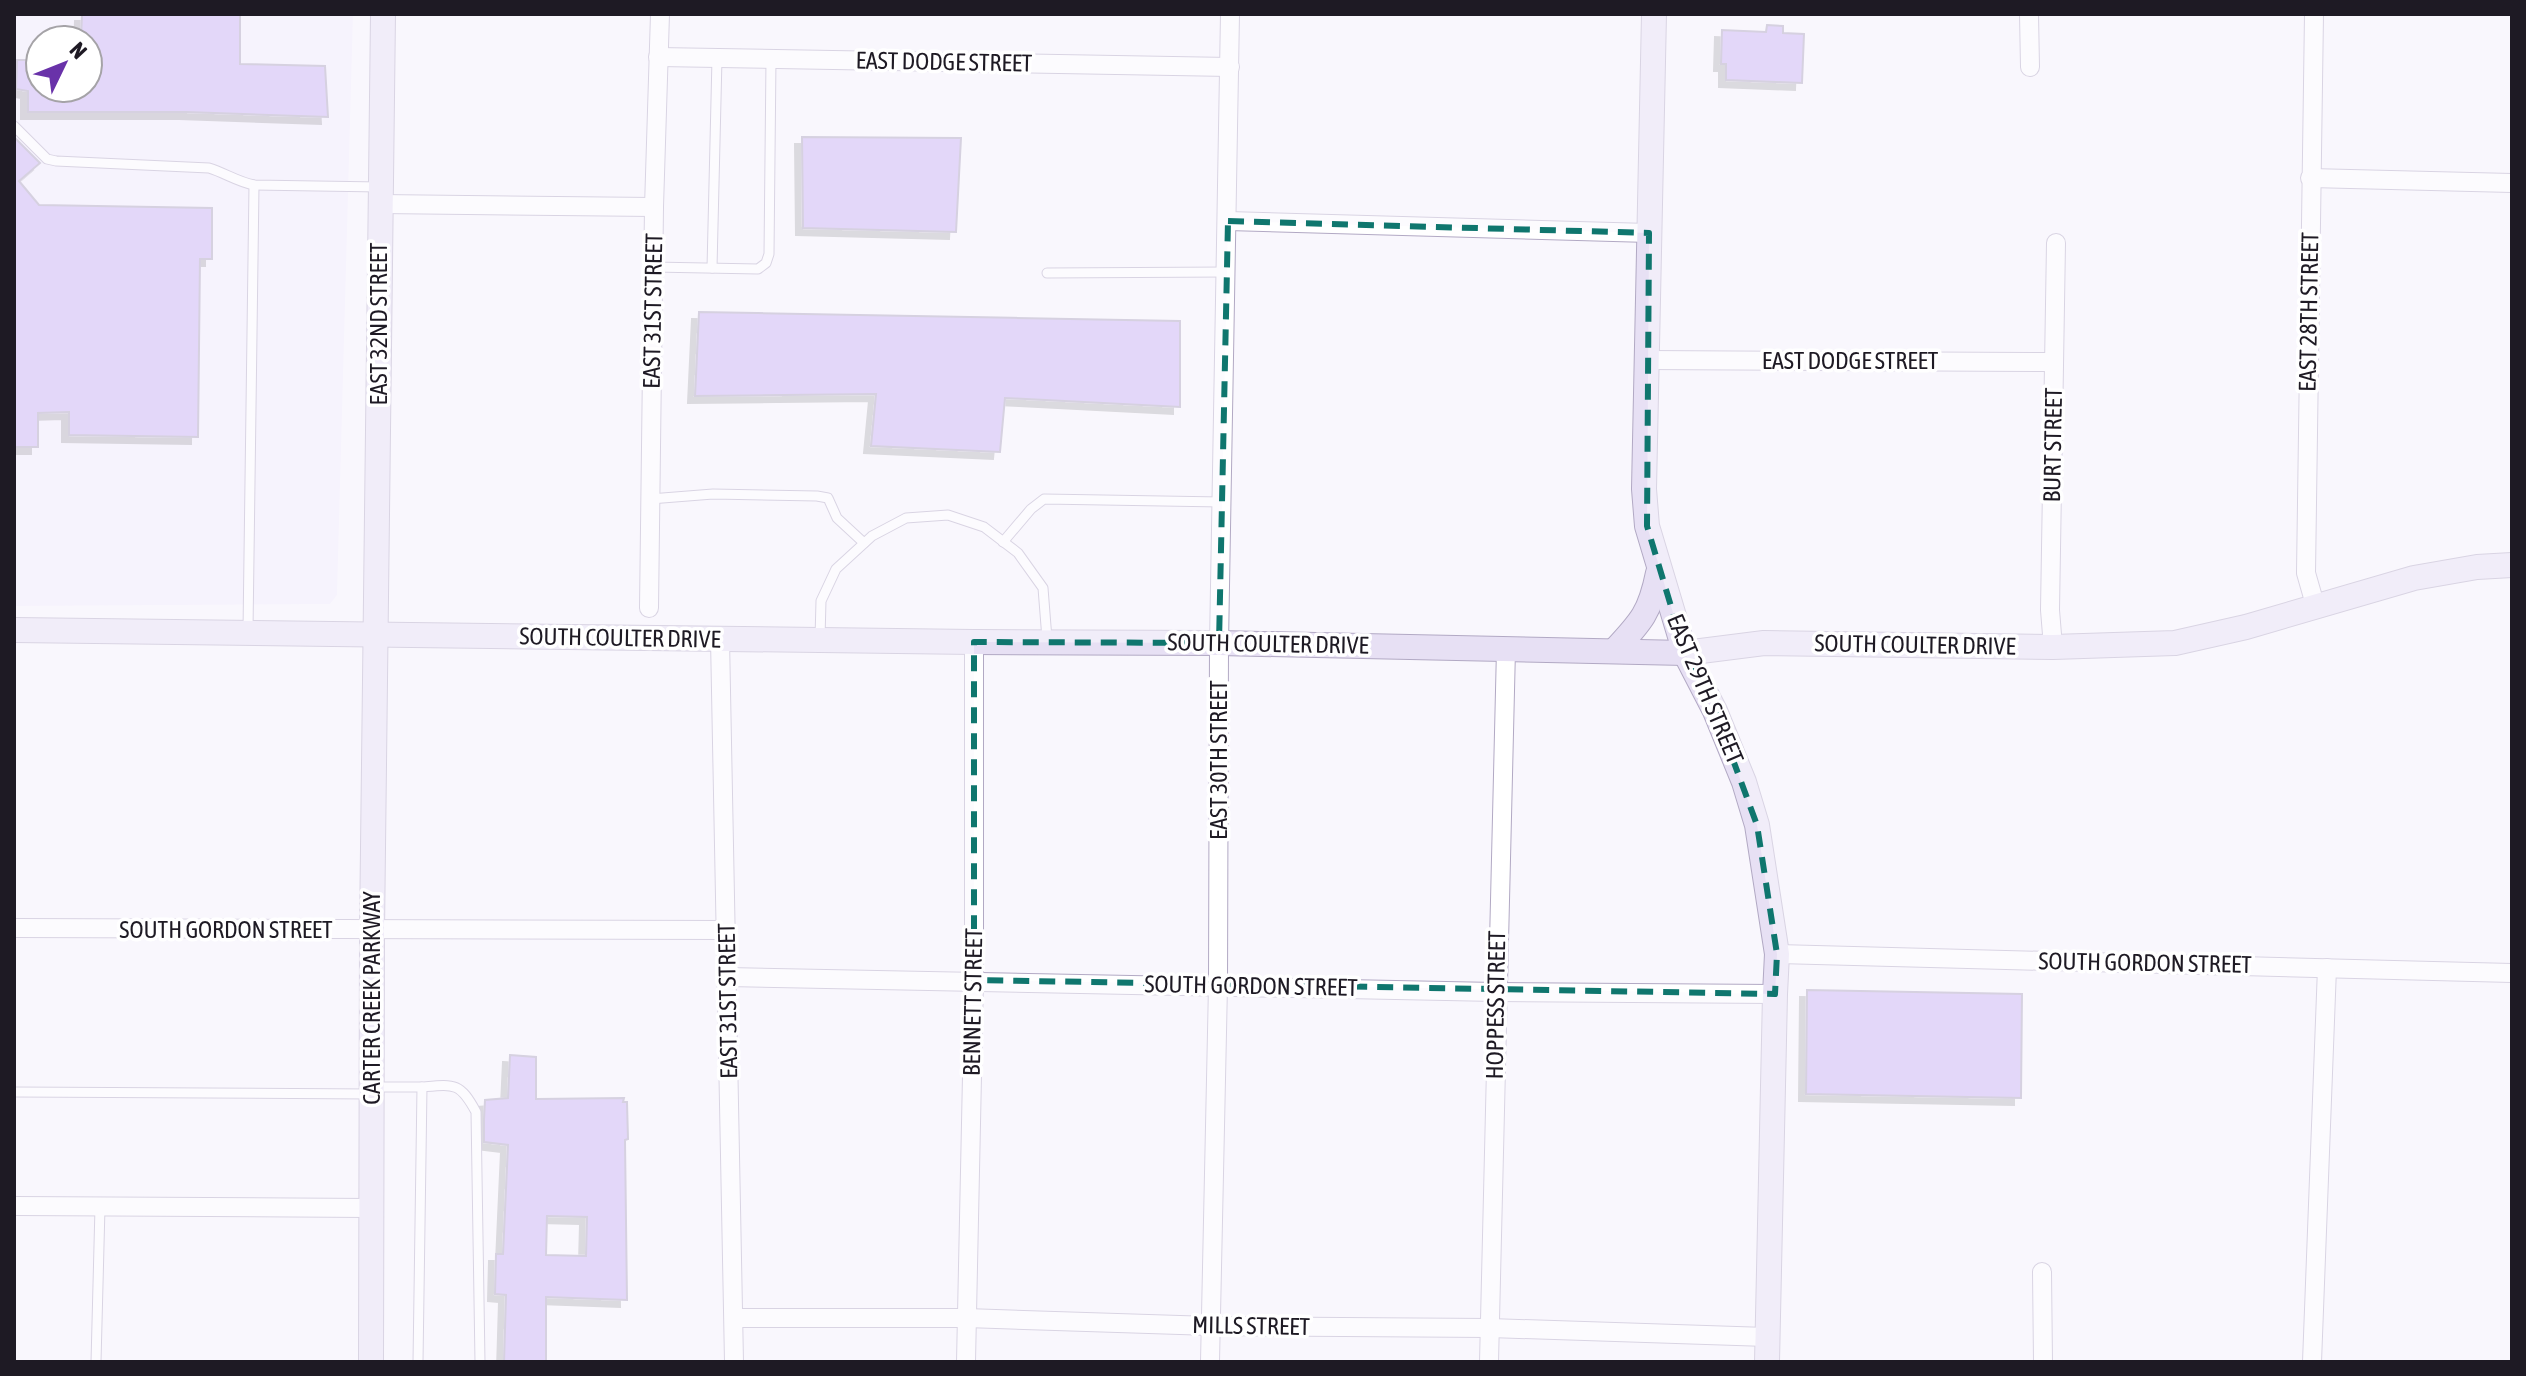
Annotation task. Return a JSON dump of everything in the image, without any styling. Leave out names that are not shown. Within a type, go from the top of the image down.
[{"type":"street","name":"EAST 32ND STREET","points":[[377,634],[383,14]]},
{"type":"street","name":"EAST 31ST STREET","points":[[649,608],[654,207],[660,14]]},
{"type":"street","name":"EAST 30TH STREET","points":[[1210,1362],[1218,985],[1219,643],[1230,14]]},
{"type":"street","name":"EAST 29TH STREET","points":[[1654,14],[1644,489],[1647,526],[1685,653],[1715,711],[1744,782],[1757,825],[1777,954],[1767,1362]]},
{"type":"street","points":[[2029,14],[2030,67]]},
{"type":"street","name":"EAST 28TH STREET","points":[[2314,14],[2306,573],[2316,608]]},
{"type":"street","name":"EAST DODGE STREET","points":[[658,57],[1230,67]]},
{"type":"street","points":[[2310,178],[2512,183]]},
{"type":"street","points":[[380,196],[654,207]]},
{"type":"street","points":[[1228,221],[1649,233]]},
{"type":"street","name":"BURT STREET","points":[[2053,647],[2050,610],[2056,243]]},
{"type":"street","name":"EAST DODGE STREET","points":[[1646,360],[2054,362]]},
{"type":"street","name":"SOUTH COULTER DRIVE","points":[[14,630],[1219,643],[1685,653],[1764,643],[2053,647],[2175,643],[2316,608],[2414,578],[2477,567],[2512,565]]},
{"type":"street","points":[[1614,651],[1646,616],[1659,571]]},
{"type":"street","name":"CARTER CREEK PARKWAY","points":[[371,1362],[372,931],[377,634]]},
{"type":"street","name":"EAST 31ST STREET","points":[[720,639],[734,1362]]},
{"type":"street","name":"BENNETT STREET","points":[[966,1362],[974,980],[974,642]]},
{"type":"street","name":"HOPPESS STREET","points":[[1489,1362],[1506,649]]},
{"type":"street","name":"SOUTH GORDON STREET","points":[[14,928],[726,930]]},
{"type":"street","name":"SOUTH GORDON STREET","points":[[1777,954],[2512,973]]},
{"type":"street","points":[[2312,1362],[2327,968]]},
{"type":"street","name":"SOUTH GORDON STREET","points":[[727,977],[1496,992],[1775,994]]},
{"type":"street","points":[[14,1206],[370,1208]]},
{"type":"street","points":[[2042,1272],[2043,1362]]},
{"type":"street","name":"MILLS STREET","points":[[734,1318],[966,1318],[1211,1326],[1490,1328],[1767,1337]]},
{"type":"lane","points":[[712,268],[717,58]]},
{"type":"lane","points":[[653,267],[758,269],[766,263],[769,254],[771,59]]},
{"type":"lane","points":[[14,126],[47,159],[56,161],[209,168],[226,173],[241,183],[380,196]]},
{"type":"lane","points":[[248,633],[254,185]]},
{"type":"lane","points":[[1047,273],[1227,272]]},
{"type":"lane","points":[[650,499],[713,494],[828,498],[837,518],[864,543]]},
{"type":"lane","points":[[1003,542],[1031,509],[1044,499],[1222,502]]},
{"type":"lane","points":[[819,640],[821,601],[836,569],[872,536],[906,518],[948,515],[984,527],[1018,553],[1043,588],[1047,642]]},
{"type":"lane","points":[[14,1092],[372,1091],[449,1084],[464,1090],[476,1112],[480,1362]]},
{"type":"lane","points":[[418,1362],[422,1087]]},
{"type":"lane","points":[[96,1362],[100,1207]]},
{"type":"highlighted area","points":[[1228,221],[1649,233],[1647,526],[1685,653],[1715,711],[1757,825],[1777,954],[1775,994],[974,980],[974,642],[1219,643]]},
{"type":"shaded area","points":[[14,14],[353,14],[337,595],[330,604],[14,606]]},
{"type":"building","points":[[82,14],[240,14],[240,64],[325,66],[328,117],[186,112],[28,112],[28,104],[104,104],[104,24],[82,24]]},
{"type":"building","points":[[1767,25],[1783,26],[1783,33],[1804,34],[1802,83],[1726,80],[1726,64],[1721,64],[1722,30],[1766,32]]},
{"type":"building","points":[[17,60],[24,60],[24,90],[16,89]]},
{"type":"building","points":[[14,137],[40,163],[19,181],[39,205],[212,208],[212,259],[200,259],[198,437],[69,435],[69,412],[38,413],[38,447],[14,447]]},
{"type":"building","points":[[802,137],[961,138],[956,232],[803,228]]},
{"type":"building","points":[[699,312],[1180,321],[1180,407],[1005,398],[1000,452],[871,446],[876,394],[695,396]]},
{"type":"building","points":[[1807,990],[2022,994],[2021,1098],[1806,1094]]},
{"type":"building","points":[[510,1055],[536,1057],[536,1099],[624,1098],[623,1102],[627,1102],[627,1300],[546,1297],[546,1362],[504,1362],[506,1295],[495,1294],[496,1254],[503,1254],[508,1145],[484,1142],[484,1119],[485,1100],[508,1098]],"holes":[[[547,1216],[587,1217],[586,1256],[546,1255]]]}]
